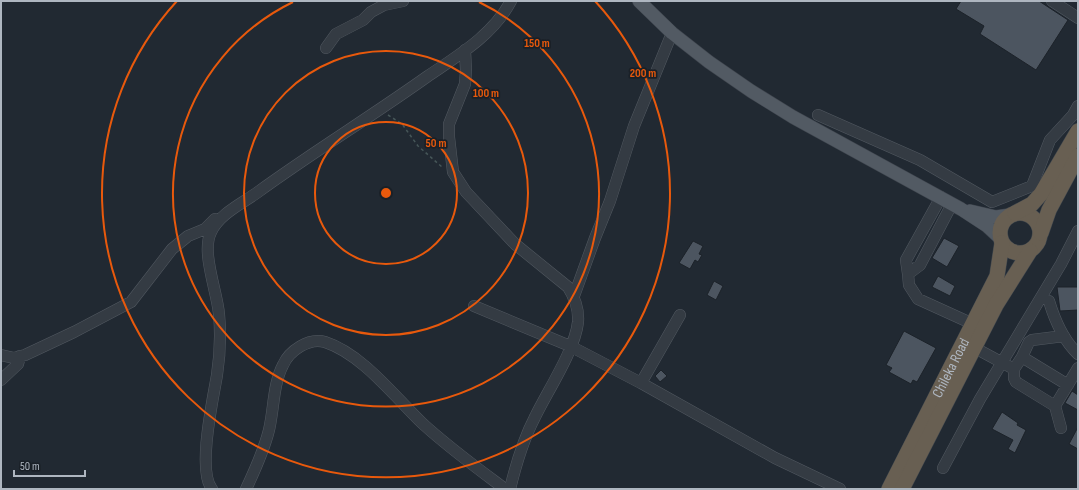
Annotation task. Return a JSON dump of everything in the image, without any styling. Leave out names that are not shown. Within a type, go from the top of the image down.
[{"type":"highway","points":[[1012,214],[1032,204],[1042,194],[1078,131]]},
{"type":"highway","name":"Chileka Road","points":[[902,489],[976,348],[996,305],[1030,251],[1038,243],[1049,210],[1078,156]]},
{"type":"highway","points":[[1012,214],[1030,215],[1038,223],[1041,233]]},
{"type":"highway","name":"Chileka Road","points":[[889,489],[997,276],[1002,223],[1012,214]]},
{"type":"highway","points":[[1001,241],[1006,248],[1015,253],[1020,254],[1030,251]]},
{"type":"main road","points":[[639,1],[672,32],[721,71],[792,117],[951,203],[987,226],[1001,241]]},
{"type":"main road","points":[[951,203],[996,217],[1012,214]]},
{"type":"street","points":[[326,48],[336,34],[363,20],[371,12],[384,5],[403,1]]},
{"type":"street","points":[[212,489],[206,476],[205,454],[219,362],[220,327],[208,251],[208,241],[215,225],[224,216],[281,175],[380,111],[465,50],[494,25],[511,1]]},
{"type":"street","points":[[1052,1],[1078,18]]},
{"type":"street","points":[[574,296],[610,201],[634,126],[672,32]]},
{"type":"street","points":[[465,50],[465,84],[450,124],[449,136],[453,172],[466,192],[503,232],[529,256],[561,280],[574,296],[578,309],[578,323],[570,346],[527,434],[520,451],[510,489]]},
{"type":"street","points":[[818,115],[920,160],[992,202],[1032,186],[1050,140],[1073,115],[1078,106]]},
{"type":"street","points":[[951,203],[906,260],[909,285],[918,299],[973,324]]},
{"type":"street","points":[[1,355],[14,358],[20,356],[74,332],[131,302],[172,249],[188,236],[205,229],[215,219],[224,216]]},
{"type":"street","points":[[943,468],[1001,362],[1061,264],[1078,231]]},
{"type":"street","points":[[1049,301],[1056,322],[1071,348],[1078,354]]},
{"type":"street","points":[[474,306],[570,346],[641,383],[775,458],[840,489]]},
{"type":"street","points":[[641,383],[680,315]]},
{"type":"street","points":[[1061,428],[1055,406],[1016,382],[1014,378],[1014,369],[1029,342],[1032,340],[1064,336]]},
{"type":"street","points":[[246,489],[263,451],[269,430],[277,380],[283,364],[292,351],[307,344],[323,342],[344,351],[367,369],[423,424],[505,489]]},
{"type":"street","points":[[976,348],[1014,369]]},
{"type":"street","points":[[1,380],[18,364],[20,356]]},
{"type":"street","points":[[1022,357],[1068,385]]},
{"type":"street","points":[[1055,406],[1078,368]]},
{"type":"path","points":[[380,111],[402,124],[418,146],[441,167],[453,172]]},
{"type":"building","points":[[961,1],[1039,1],[1068,20],[1036,70],[980,34],[984,26],[956,9]]},
{"type":"building","points":[[944,238],[959,246],[947,267],[932,258]]},
{"type":"building","points":[[693,241],[703,246],[699,254],[702,255],[698,262],[695,260],[690,269],[679,263]]},
{"type":"building","points":[[938,276],[955,286],[950,296],[932,287]]},
{"type":"building","points":[[714,281],[723,286],[716,300],[707,295]]},
{"type":"building","points":[[1057,287],[1078,287],[1078,310],[1060,311]]},
{"type":"building","points":[[904,331],[936,348],[917,382],[913,380],[911,384],[889,372],[892,368],[886,365]]},
{"type":"building","points":[[661,370],[667,376],[660,382],[655,376]]},
{"type":"building","points":[[1072,391],[1078,395],[1078,410],[1065,403]]},
{"type":"building","points":[[1002,412],[1018,423],[1017,425],[1026,430],[1015,453],[1008,449],[1013,440],[992,429]]},
{"type":"building","points":[[1078,427],[1078,449],[1069,444]]}]
